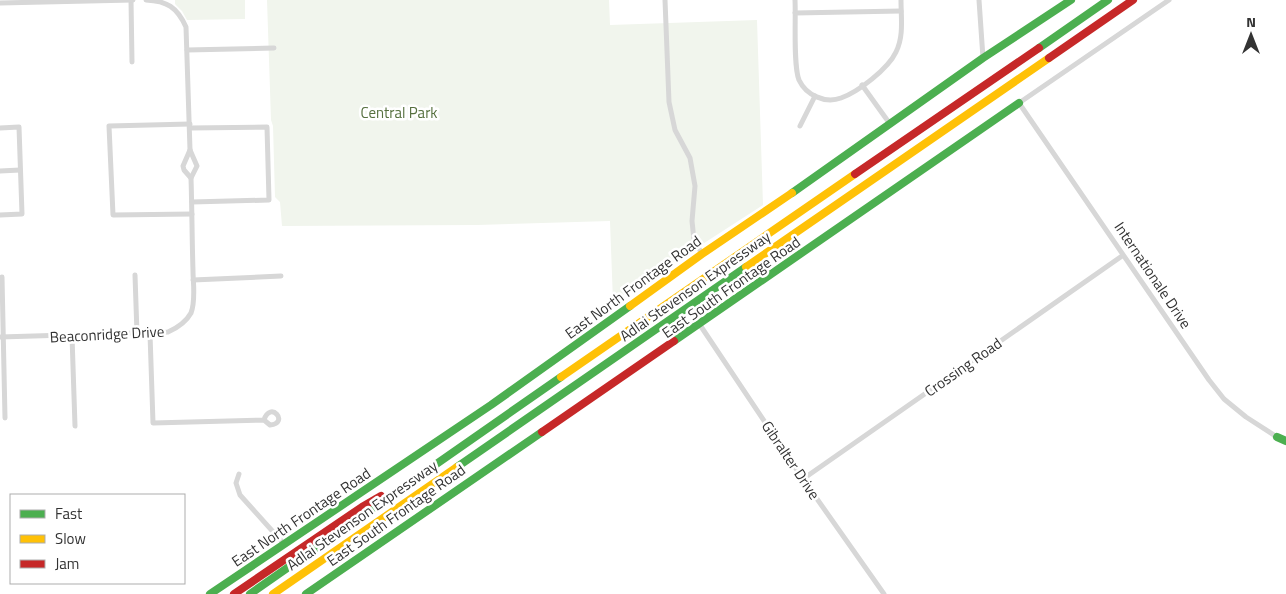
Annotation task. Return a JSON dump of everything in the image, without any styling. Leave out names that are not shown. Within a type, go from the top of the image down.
[{"type":"main road","name":"Adlai Stevenson Expressway","points":[[250,594],[501,418],[1108,0]]},
{"type":"main road","name":"Adlai Stevenson Expressway","points":[[273,594],[1133,0]]},
{"type":"main road","name":"East North Frontage Road","points":[[210,594],[491,405],[702,254],[1068,1]]},
{"type":"main road","name":"East South Frontage Road","points":[[306,594],[520,446],[700,325],[1019,103]]},
{"type":"main road","name":"Internationale Drive","points":[[1277,437],[1286,441]]},
{"type":"main road","points":[[234,594],[362,507],[432,468]]},
{"type":"street","points":[[0,3],[132,0],[132,62]]},
{"type":"street","name":"Beaconridge Drive","points":[[2,337],[150,334],[176,329],[188,318],[193,305],[191,178],[197,166],[190,150],[186,27],[181,16],[168,4],[146,0]]},
{"type":"street","points":[[665,0],[669,102],[675,130],[690,158],[695,186],[692,220],[694,240],[702,254]]},
{"type":"street","points":[[795,0],[798,75],[804,88],[823,99],[840,98],[884,69],[894,55],[901,36],[901,0]]},
{"type":"street","points":[[979,0],[983,58]]},
{"type":"street","name":"East South Frontage Road","points":[[1019,103],[1169,0]]},
{"type":"street","points":[[795,14],[901,11]]},
{"type":"street","points":[[187,50],[274,48]]},
{"type":"street","points":[[862,85],[890,124]]},
{"type":"street","points":[[800,126],[815,96]]},
{"type":"street","name":"Internationale Drive","points":[[1019,103],[1122,256],[1224,399],[1246,417],[1277,437]]},
{"type":"street","points":[[192,202],[269,200],[267,127],[109,126],[113,214],[192,214]]},
{"type":"street","points":[[0,128],[19,127],[22,214],[0,215]]},
{"type":"street","name":"Beaconridge Drive","points":[[190,150],[183,166],[191,178]]},
{"type":"street","points":[[0,171],[20,170]]},
{"type":"street","name":"Crossing Road","points":[[803,479],[1122,256]]},
{"type":"street","points":[[135,275],[137,334]]},
{"type":"street","points":[[193,280],[281,276]]},
{"type":"street","points":[[2,277],[5,418]]},
{"type":"street","name":"Gibralter Drive","points":[[700,325],[803,479],[884,594]]},
{"type":"street","points":[[150,334],[153,424],[264,420]]},
{"type":"street","points":[[72,336],[75,426]]},
{"type":"street","points":[[240,474],[236,483],[240,495],[284,544]]},
{"type":"green space","points":[[175,0],[245,0],[245,19],[187,20],[175,4]]},
{"type":"green space","name":"Central Park","points":[[267,0],[609,0],[610,25],[757,20],[763,205],[613,302],[610,221],[477,225],[282,226],[280,202],[275,197]]},
{"type":"traffic: fast","points":[[792,193],[983,58],[1071,0]]},
{"type":"traffic: fast","points":[[1039,48],[1108,0]]},
{"type":"traffic: fast","points":[[674,341],[1019,103]]},
{"type":"traffic: fast","points":[[457,467],[746,267]]},
{"type":"traffic: fast","points":[[210,594],[491,405],[630,306]]},
{"type":"traffic: fast","points":[[250,594],[561,377]]},
{"type":"traffic: fast","points":[[306,594],[542,432]]},
{"type":"traffic: fast","points":[[1277,437],[1286,441]]},
{"type":"traffic: slow","points":[[746,267],[1049,58]]},
{"type":"traffic: slow","points":[[561,377],[855,174]]},
{"type":"traffic: slow","points":[[630,306],[792,193]]},
{"type":"traffic: slow","points":[[273,594],[457,467]]},
{"type":"traffic: jam","points":[[1049,58],[1133,0]]},
{"type":"traffic: jam","points":[[855,174],[1039,48]]},
{"type":"traffic: jam","points":[[542,432],[674,341]]},
{"type":"traffic: jam","points":[[234,594],[381,496]]}]
